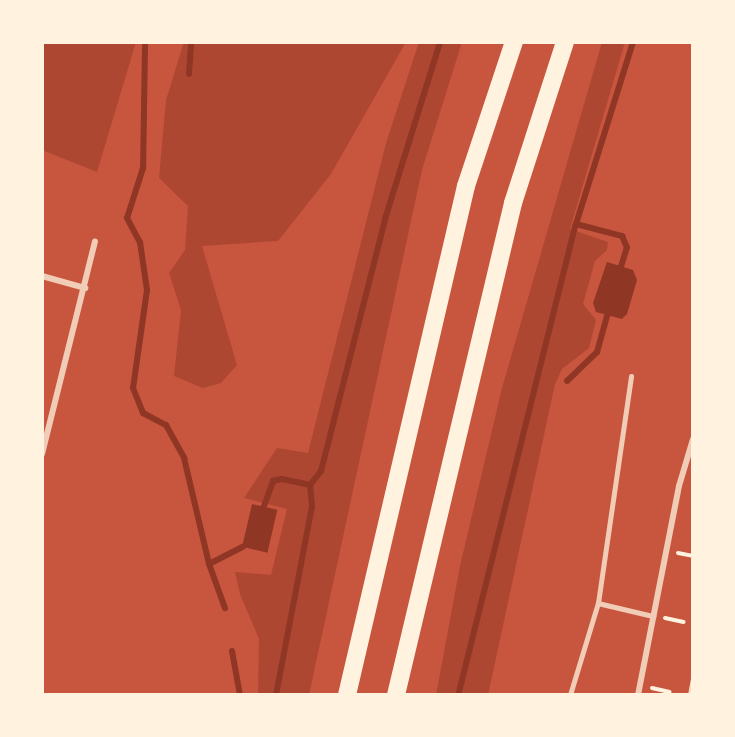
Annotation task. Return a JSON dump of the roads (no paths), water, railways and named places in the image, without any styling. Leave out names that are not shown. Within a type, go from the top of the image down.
[{"type":"highway","points":[[347,695],[466,186],[514,42]]},
{"type":"highway","points":[[396,695],[513,203],[565,42]]},
{"type":"street","points":[[42,454],[95,242]]},
{"type":"street","points":[[42,276],[85,288]]},
{"type":"street","points":[[638,695],[679,486],[693,439]]},
{"type":"lane","points":[[570,695],[598,603],[632,376]]},
{"type":"lane","points":[[598,603],[653,616]]},
{"type":"waterway","points":[[189,74],[191,42]]},
{"type":"waterway","points":[[276,695],[312,507],[310,485],[321,471],[385,219],[440,42]]},
{"type":"waterway","points":[[459,692],[576,224],[633,42]]},
{"type":"waterway","points":[[145,46],[143,168],[127,218],[140,242],[147,290],[133,388],[143,413],[166,425],[184,458],[209,564],[225,608]]},
{"type":"waterway","points":[[576,224],[622,236],[627,247],[619,273]]},
{"type":"waterway","points":[[567,381],[597,352],[609,309]]},
{"type":"waterway","points":[[264,506],[273,481],[282,479],[310,485]]},
{"type":"waterway","points":[[209,564],[243,547]]},
{"type":"waterway","points":[[232,651],[240,695]]}]
